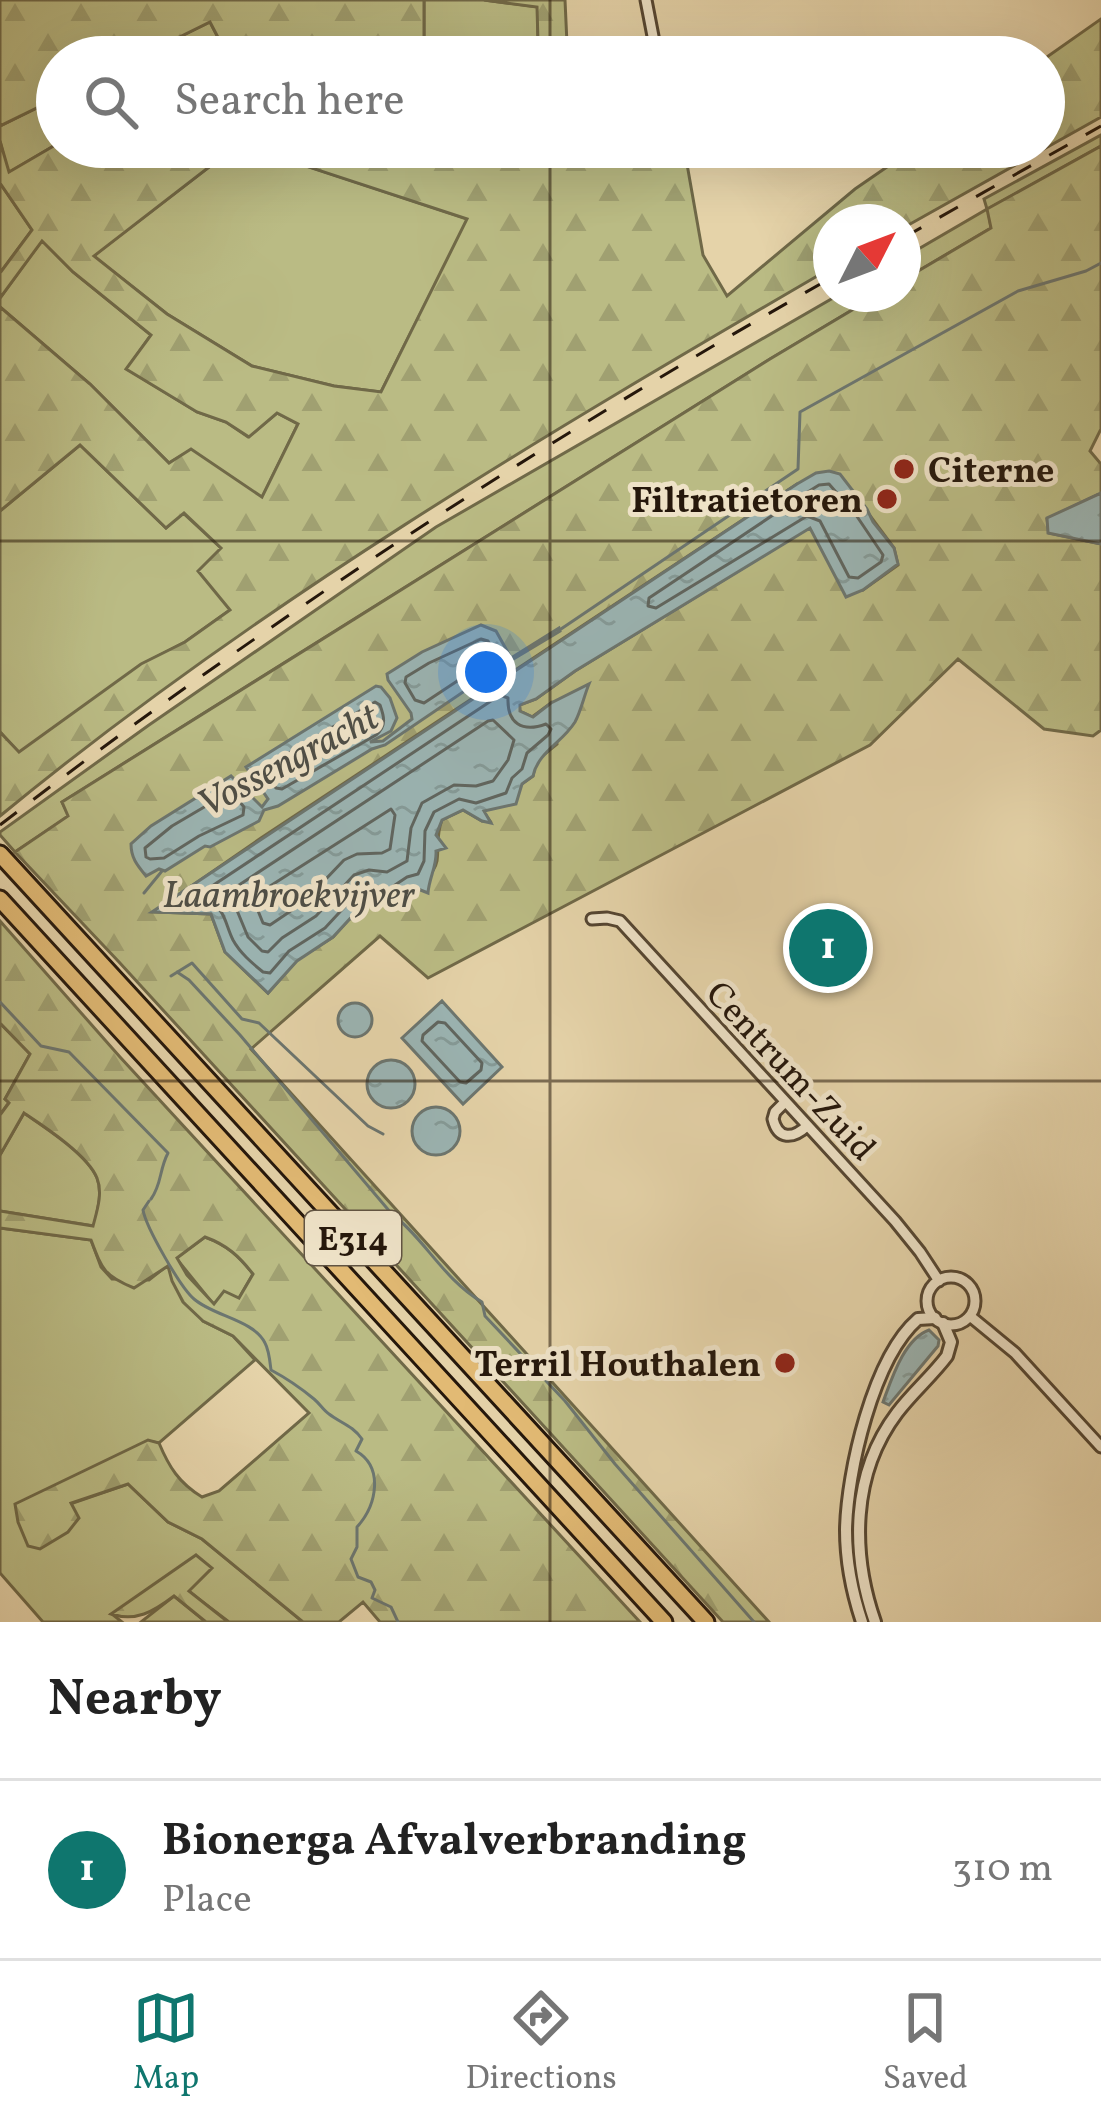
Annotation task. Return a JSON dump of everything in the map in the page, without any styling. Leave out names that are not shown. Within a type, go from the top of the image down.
[{"type":"highway","name":"E314","points":[[0,854],[706,1622]]},
{"type":"highway","name":"E314","points":[[0,899],[664,1622]]},
{"type":"street","points":[[646,0],[653,36]]},
{"type":"street","name":"Centrum-Zuid","points":[[592,920],[620,921],[895,1221],[939,1281]]},
{"type":"street","points":[[785,1102],[772,1119],[778,1132],[793,1136],[807,1126]]},
{"type":"street","points":[[862,1622],[847,1543],[856,1453],[872,1399],[902,1336],[918,1319],[939,1320],[959,1324],[970,1316],[975,1303],[968,1284],[957,1278],[939,1281],[928,1298],[929,1310],[939,1320],[951,1342],[950,1349],[890,1422],[865,1481],[859,1510],[859,1555],[875,1622]]},
{"type":"street","points":[[970,1316],[1011,1350],[1101,1447]]},
{"type":"green space","points":[[0,0],[424,0],[424,36],[217,36],[210,22],[182,36],[36,36],[36,108],[0,126]]},
{"type":"green space","points":[[424,0],[484,0],[538,7],[538,36],[424,36]]},
{"type":"green space","points":[[484,0],[565,0],[567,36],[538,36],[537,7]]},
{"type":"green space","points":[[1101,19],[1101,117],[1065,137],[1065,44]]},
{"type":"green space","points":[[210,22],[217,36],[182,36]]},
{"type":"green space","points":[[36,108],[36,156],[8,173],[0,141],[0,126]]},
{"type":"green space","points":[[1101,135],[1101,146],[1065,166],[1065,155]]},
{"type":"green space","points":[[0,141],[9,172],[36,156],[36,168],[208,168],[94,256],[167,314],[252,366],[334,386],[381,392],[467,219],[312,168],[688,168],[703,255],[727,296],[813,224],[813,279],[616,394],[300,593],[98,738],[0,816],[0,732],[19,752],[141,664],[185,642],[230,610],[198,571],[221,548],[184,513],[166,528],[80,445],[0,511],[0,307],[90,384],[169,463],[191,449],[262,497],[298,424],[277,413],[249,437],[126,369],[151,335],[42,241],[0,298],[0,273],[32,230],[0,183]]},
{"type":"green space","points":[[1101,146],[1101,429],[1090,451],[1101,464],[1101,493],[1047,519],[1049,533],[1101,544],[1101,730],[1093,736],[1044,729],[958,659],[870,745],[428,978],[380,936],[251,1049],[769,1622],[723,1622],[15,852],[68,816],[62,802],[849,312],[921,312],[921,269],[991,228],[987,209]],"holes":[[[797,484],[857,498],[894,548],[898,565],[863,590],[810,527],[536,699],[519,705],[520,711],[532,717],[551,703],[557,744],[536,761],[533,776],[483,811],[490,821],[463,810],[442,820],[437,861],[425,880],[392,902],[370,896],[333,937],[297,960],[268,993],[225,952],[211,914],[154,912]]]},
{"type":"green space","points":[[208,168],[313,168],[468,219],[381,392],[252,366],[167,314],[93,256]]},
{"type":"green space","points":[[886,168],[1010,168],[921,218],[921,204],[837,204]]},
{"type":"green space","points":[[1041,168],[1062,168],[988,209],[991,228],[921,269],[921,248],[987,209],[984,199]]},
{"type":"green space","points":[[0,183],[32,230],[0,273]]},
{"type":"green space","points":[[42,240],[73,272],[151,335],[127,369],[248,437],[277,413],[298,424],[262,498],[191,450],[169,463],[90,384],[0,307],[0,298]]},
{"type":"green space","points":[[813,310],[849,312],[62,802],[69,816],[15,852],[0,835],[149,725],[436,527]]},
{"type":"green space","points":[[80,445],[166,528],[183,513],[222,549],[230,610],[141,665],[19,753],[0,732],[0,511]]},
{"type":"green space","points":[[0,921],[640,1622],[380,1622],[363,1602],[339,1622],[303,1622],[202,1539],[168,1522],[128,1484],[71,1503],[79,1518],[68,1532],[40,1549],[28,1546],[15,1504],[148,1440],[159,1443],[176,1474],[202,1497],[219,1491],[309,1413],[233,1336],[203,1321],[183,1302],[168,1266],[134,1288],[105,1270],[91,1240],[0,1228],[0,1211],[93,1226],[99,1190],[85,1160],[24,1113],[0,1155],[0,1115],[30,1054],[0,1023]],"holes":[[[205,1237],[253,1274],[239,1298],[224,1291],[214,1304],[177,1258]]]},
{"type":"green space","points":[[0,1023],[30,1054],[0,1115]]},
{"type":"green space","points":[[24,1113],[92,1169],[99,1190],[94,1226],[0,1211],[0,1155]]},
{"type":"green space","points":[[0,1228],[91,1240],[101,1267],[112,1279],[149,1280],[168,1265],[203,1321],[233,1336],[255,1360],[159,1443],[148,1441],[70,1504],[128,1484],[168,1522],[202,1539],[303,1622],[229,1622],[188,1591],[112,1614],[122,1622],[43,1622],[0,1573]]},
{"type":"green space","points":[[205,1237],[232,1252],[253,1274],[239,1298],[214,1305],[176,1258]]},
{"type":"green space","points":[[196,1555],[212,1568],[189,1591],[228,1622],[206,1622],[174,1596],[144,1614],[111,1614]]},
{"type":"green space","points":[[174,1596],[206,1622],[141,1622]]},
{"type":"water","name":"Laambroekvijver","points":[[829,471],[840,474],[867,509],[894,548],[898,564],[846,597],[810,528],[520,705],[520,711],[533,717],[589,684],[575,722],[522,784],[516,804],[484,811],[491,823],[463,810],[442,820],[436,835],[446,848],[436,851],[428,893],[413,887],[392,902],[370,897],[333,937],[297,961],[268,993],[225,952],[211,914],[152,912],[797,484]]},
{"type":"water","points":[[1101,493],[1101,544],[1048,533],[1047,518]]},
{"type":"water","points":[[481,625],[496,631],[511,658],[560,631],[385,745],[264,810],[259,821],[165,871],[146,876],[137,865],[131,844],[151,826],[231,776],[262,807],[268,799],[246,767],[376,686],[390,698],[397,718],[391,731],[370,742],[383,741],[412,719],[387,674]]},
{"type":"water","points":[[442,1001],[502,1067],[463,1104],[402,1038]]},
{"type":"water","points":[[355,1003],[367,1008],[372,1020],[367,1032],[355,1037],[343,1032],[338,1020],[343,1008]]},
{"type":"water","points":[[391,1060],[408,1067],[415,1084],[408,1101],[391,1108],[374,1101],[367,1084],[374,1067]]},
{"type":"water","points":[[436,1107],[453,1114],[460,1131],[453,1148],[436,1155],[419,1148],[412,1131],[419,1114]]},
{"type":"water","points":[[929,1330],[939,1340],[938,1346],[889,1405],[883,1402],[906,1350]]},
{"type":"waterway","name":"Vossengracht","points":[[561,629],[798,469],[800,412],[1018,291],[1101,263]]},
{"type":"waterway","name":"Vossengracht","points":[[144,893],[162,871]]},
{"type":"waterway","points":[[171,976],[192,963],[242,1019],[259,1023],[368,1126],[383,1134]]},
{"type":"waterway","points":[[177,972],[240,1035],[391,1213],[456,1282],[482,1302],[485,1316],[565,1401],[754,1622]]},
{"type":"waterway","points":[[0,1002],[41,1046],[69,1052],[168,1153],[151,1199]]},
{"type":"waterway","points":[[149,1201],[143,1210],[145,1218],[194,1299],[260,1335],[271,1370],[362,1439],[356,1451],[371,1467],[373,1498],[357,1527],[357,1547],[351,1559],[358,1577],[371,1582],[372,1598],[391,1607],[398,1622]]},
{"type":"railway","points":[[1065,146],[1101,126]]},
{"type":"railway","points":[[921,228],[1027,168]]},
{"type":"railway","points":[[0,825],[200,677],[406,537],[616,404],[813,288]]},
{"type":"place","name":"Citerne","points":[[904,469]]},
{"type":"place","name":"Filtratietoren","points":[[887,499]]},
{"type":"place","name":"Bionerga Afvalverbranding","points":[[828,948]]},
{"type":"place","name":"Terril Houthalen","points":[[785,1363]]}]
